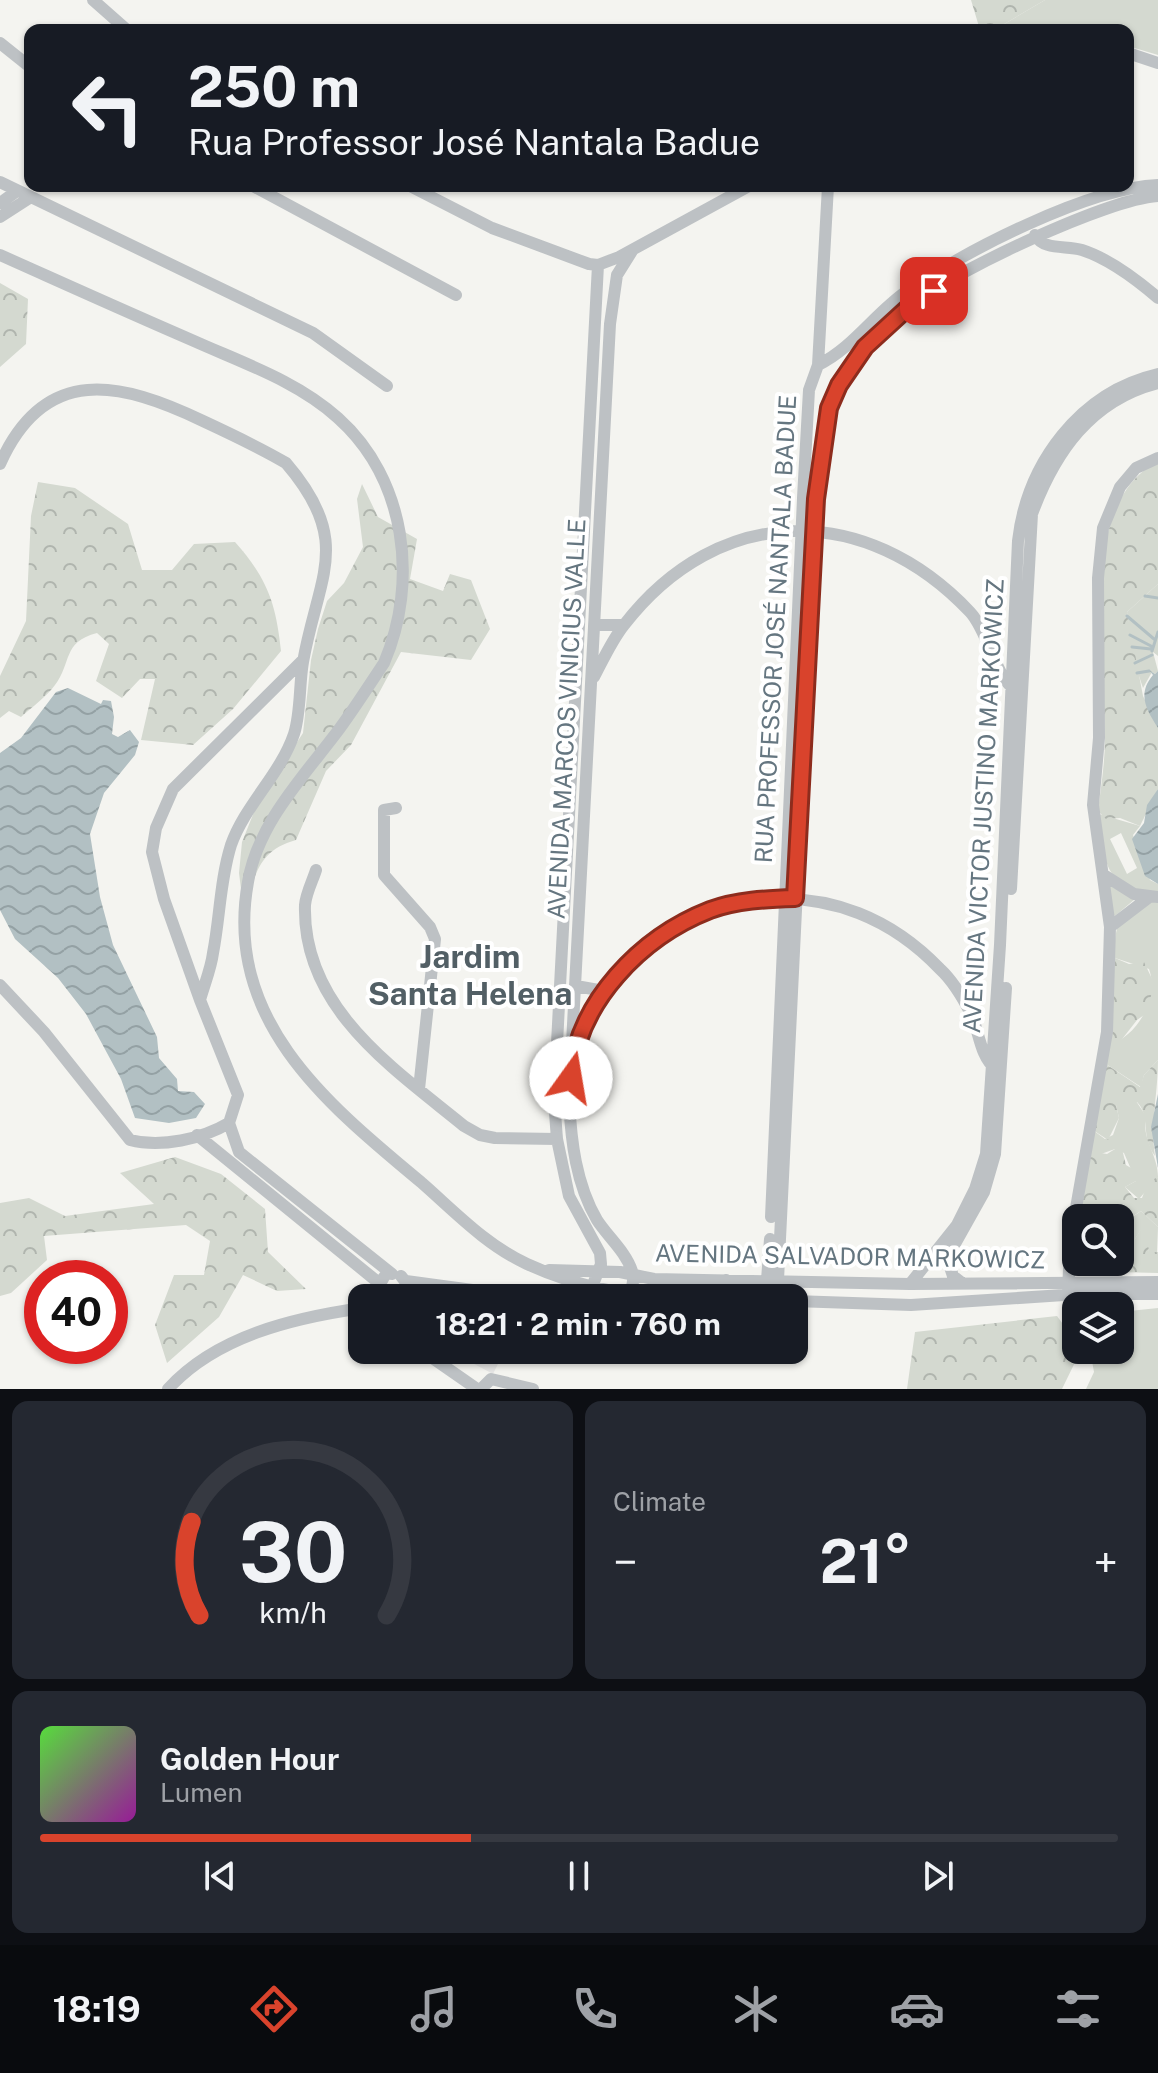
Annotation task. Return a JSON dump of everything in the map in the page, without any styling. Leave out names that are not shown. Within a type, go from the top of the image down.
[{"type":"street","points":[[93,0],[120,24]]},
{"type":"street","points":[[0,43],[24,62]]},
{"type":"street","points":[[1134,55],[1158,63]]},
{"type":"street","points":[[0,182],[313,333],[387,386]]},
{"type":"street","points":[[1134,189],[1158,185]]},
{"type":"street","points":[[0,203],[17,191]]},
{"type":"street","points":[[264,192],[456,295]]},
{"type":"street","points":[[422,192],[492,228],[598,265],[632,251],[738,192]]},
{"type":"street","name":"RUA PROFESSOR JOSÉ NANTALA BADUE","points":[[773,1280],[808,531],[808,407],[809,390],[818,365],[827,192]]},
{"type":"street","points":[[818,365],[835,357],[905,292],[1031,224],[1111,192]]},
{"type":"street","name":"RUA PROFESSOR JOSÉ NANTALA BADUE","points":[[808,531],[829,408],[865,347],[913,303],[977,266],[1116,204],[1158,196]]},
{"type":"street","points":[[0,217],[31,197]]},
{"type":"street","points":[[1031,224],[1037,239],[1045,245],[1081,250],[1109,263],[1158,298]]},
{"type":"street","name":"AVENIDA MARCOS VINICIUS VALLE","points":[[632,251],[617,275],[610,324],[569,1100],[573,1147],[584,1189],[596,1218],[628,1261],[633,1275]]},
{"type":"street","name":"AVENIDA SALVADOR MARKOWICZ","points":[[0,255],[280,379],[339,419],[368,454],[380,475],[391,496],[404,542],[401,605],[395,638],[384,663],[280,807],[258,849],[248,881],[244,938],[249,969],[261,1006],[309,1083],[476,1232],[506,1253],[541,1270],[583,1284]]},
{"type":"street","name":"AVENIDA MARCOS VINICIUS VALLE","points":[[598,265],[554,1100],[557,1139],[569,1196],[600,1253],[599,1272]]},
{"type":"street","points":[[835,357],[851,368]]},
{"type":"street","name":"AVENIDA VICTOR JUSTINO MARKOWICZ","points":[[1017,690],[1018,541],[1035,477],[1053,447],[1088,408],[1122,385],[1158,374]]},
{"type":"street","name":"AVENIDA VICTOR JUSTINO MARKOWICZ","points":[[910,1284],[941,1257],[974,1211],[990,1173],[999,1131],[998,1068],[1017,690],[1032,514],[1060,452],[1094,416],[1126,394],[1158,383]]},
{"type":"street","points":[[0,464],[8,446],[39,410],[81,389],[101,388],[154,398],[286,463],[302,481],[319,512],[327,546],[325,579],[303,660],[294,734],[239,824],[225,864],[213,956],[200,1000]]},
{"type":"street","points":[[808,407],[829,408]]},
{"type":"street","points":[[1069,1288],[1070,1242],[1107,1032],[1110,927],[1093,805],[1099,738],[1098,578],[1103,528],[1120,487],[1136,468],[1158,458]]},
{"type":"street","points":[[591,682],[624,625],[678,573],[716,550],[782,530],[855,537],[881,546],[927,573],[982,626],[1001,674],[1017,690]]},
{"type":"street","points":[[594,625],[624,625]]},
{"type":"street","points":[[303,660],[173,789],[156,828],[152,852],[200,1000],[238,1095],[229,1123],[239,1152],[392,1274],[406,1281],[428,1284]]},
{"type":"street","points":[[396,808],[384,810],[384,875],[430,927],[435,939],[419,1089]]},
{"type":"street","points":[[316,870],[305,902],[313,960],[339,1012],[363,1041],[480,1135],[557,1139]]},
{"type":"street","points":[[1104,875],[1153,898]]},
{"type":"street","points":[[573,1057],[604,991],[638,955],[667,931],[711,910],[745,901],[790,898],[817,901],[879,921],[918,949],[953,984],[971,1014],[986,1057],[998,1068]]},
{"type":"street","points":[[1110,927],[1153,898]]},
{"type":"street","points":[[0,985],[44,1032],[130,1140],[161,1144],[229,1123]]},
{"type":"street","points":[[576,986],[604,991]]},
{"type":"street","points":[[554,1100],[569,1100]]},
{"type":"street","points":[[197,1135],[304,1219],[365,1284]]},
{"type":"street","points":[[304,1219],[313,1209]]},
{"type":"street","points":[[941,1257],[953,1276],[962,1283]]},
{"type":"street","points":[[628,1261],[668,1279]]},
{"type":"street","name":"AVENIDA SALVADOR MARKOWICZ","points":[[541,1270],[668,1279],[962,1283],[1158,1294]]},
{"type":"street","points":[[593,1284],[599,1272]]},
{"type":"street","points":[[383,1284],[392,1274]]},
{"type":"street","points":[[630,1284],[633,1275]]},
{"type":"street","points":[[722,1284],[726,1280]]},
{"type":"street","name":"AVENIDA SALVADOR MARKOWICZ","points":[[808,1301],[911,1305],[1158,1282]]},
{"type":"street","points":[[168,1389],[191,1366],[236,1340],[348,1309]]},
{"type":"street","points":[[442,1364],[479,1389],[491,1379],[533,1389]]},
{"type":"shaded area","points":[[474,1364],[498,1364],[493,1374]]},
{"type":"green space","points":[[971,0],[1045,0],[1004,24],[978,24]]},
{"type":"green space","points":[[1045,0],[1158,0],[1158,55],[1134,48],[1134,24],[1004,24]]},
{"type":"green space","points":[[0,283],[28,299],[26,344],[0,367]]},
{"type":"green space","points":[[1158,461],[1158,584],[1127,612],[1143,696],[1158,728],[1158,789],[1140,826],[1120,818],[1106,819],[1098,811],[1105,738],[1100,586],[1105,547],[1115,512],[1132,482]]},
{"type":"green space","points":[[38,482],[75,488],[128,524],[142,570],[172,570],[194,544],[235,542],[255,567],[273,605],[281,651],[233,709],[193,745],[141,740],[155,679],[140,679],[122,698],[96,681],[109,644],[97,633],[78,642],[69,654],[60,677],[39,702],[21,717],[9,711],[0,718],[0,676],[26,621],[31,516]]},
{"type":"green space","points":[[362,484],[378,517],[417,539],[410,579],[443,591],[450,574],[471,580],[490,629],[471,660],[401,652],[351,745],[326,771],[296,840],[273,851],[259,868],[244,913],[239,873],[242,842],[258,802],[303,733],[311,660],[327,601],[344,583],[363,547],[357,499]]},
{"type":"green space","points":[[1158,584],[1158,656],[1153,652],[1158,671],[1155,674],[1152,672],[1143,688],[1133,658],[1127,612]]},
{"type":"green space","points":[[1099,814],[1140,826],[1133,835],[1150,880],[1158,884],[1158,893],[1125,884],[1109,869]],"holes":[[[1121,833],[1137,868],[1127,874],[1110,839]]]},
{"type":"green space","points":[[1109,885],[1135,899],[1115,916],[1113,915]]},
{"type":"green space","points":[[1158,900],[1158,1060],[1144,1075],[1141,1087],[1103,1062],[1110,1049],[1140,1020],[1152,986],[1149,969],[1115,958],[1118,926],[1128,913]]},
{"type":"green space","points":[[1115,958],[1129,964],[1144,962],[1154,983],[1147,1013],[1137,1020],[1112,1052],[1107,1048]]},
{"type":"green space","points":[[1158,1060],[1153,1131],[1155,1156],[1150,1149],[1144,1114],[1137,1102],[1127,1106],[1116,1105],[1119,1118],[1108,1140],[1090,1128],[1103,1062],[1140,1087],[1144,1075]]},
{"type":"green space","points":[[1136,1101],[1146,1116],[1146,1132],[1158,1177],[1139,1199],[1125,1187],[1136,1181],[1124,1153],[1115,1149],[1087,1159],[1090,1128],[1105,1139],[1113,1135],[1119,1118],[1116,1105]]},
{"type":"green space","points":[[1122,1149],[1126,1165],[1136,1171],[1136,1181],[1125,1187],[1134,1198],[1142,1198],[1148,1182],[1158,1177],[1158,1227],[1141,1211],[1134,1216],[1134,1204],[1079,1204],[1087,1159],[1095,1152],[1107,1154]]},
{"type":"green space","points":[[175,1157],[221,1174],[265,1209],[268,1252],[306,1289],[277,1291],[243,1275],[219,1317],[167,1363],[155,1325],[174,1275],[204,1275],[210,1241],[186,1225],[44,1236],[47,1260],[24,1260],[24,1281],[11,1293],[0,1296],[0,1203],[29,1198],[65,1216],[154,1204],[120,1173]]},
{"type":"green space","points":[[1141,1211],[1158,1227],[1157,1253],[1149,1252],[1146,1235],[1141,1230],[1134,1239],[1134,1216]]},
{"type":"green space","points":[[1141,1229],[1147,1232],[1149,1252],[1158,1252],[1158,1273],[1134,1272],[1135,1239]]},
{"type":"green space","points":[[1158,1308],[1158,1389],[1086,1389],[1094,1372],[1093,1364],[1134,1364],[1134,1311]]},
{"type":"green space","points":[[1057,1316],[1062,1323],[1062,1364],[1074,1364],[1062,1389],[907,1389],[915,1332]]},
{"type":"water","points":[[1149,670],[1155,674],[1158,671],[1158,728],[1145,702],[1145,689],[1153,675]]},
{"type":"water","points":[[68,688],[101,704],[103,700],[111,701],[114,717],[112,734],[118,737],[130,730],[139,742],[135,755],[104,793],[90,834],[100,897],[113,945],[157,1037],[159,1058],[177,1079],[178,1091],[194,1092],[205,1104],[196,1118],[169,1123],[135,1118],[121,1079],[86,1014],[58,978],[15,939],[0,910],[0,753],[21,738],[56,692]]},
{"type":"water","points":[[1158,789],[1158,884],[1145,876],[1132,839],[1144,823],[1147,805]]},
{"type":"water","points":[[1158,1094],[1158,1168],[1151,1127]]},
{"type":"waterway","points":[[1145,596],[1158,598]]},
{"type":"waterway","points":[[1127,616],[1154,639]]},
{"type":"waterway","points":[[1152,651],[1158,632]]},
{"type":"waterway","points":[[1130,635],[1151,646]]},
{"type":"waterway","points":[[1132,647],[1151,649]]},
{"type":"waterway","points":[[1135,663],[1152,655]]},
{"type":"waterway","points":[[1137,673],[1149,671]]},
{"type":"district","name":"Jardim Santa Helena","points":[[470,976]]},
{"type":"route","points":[[571,1078],[573,1057],[604,991],[638,955],[667,931],[711,910],[745,901],[795,898],[816,499],[829,408],[839,385],[865,347],[913,303],[934,291]]}]
